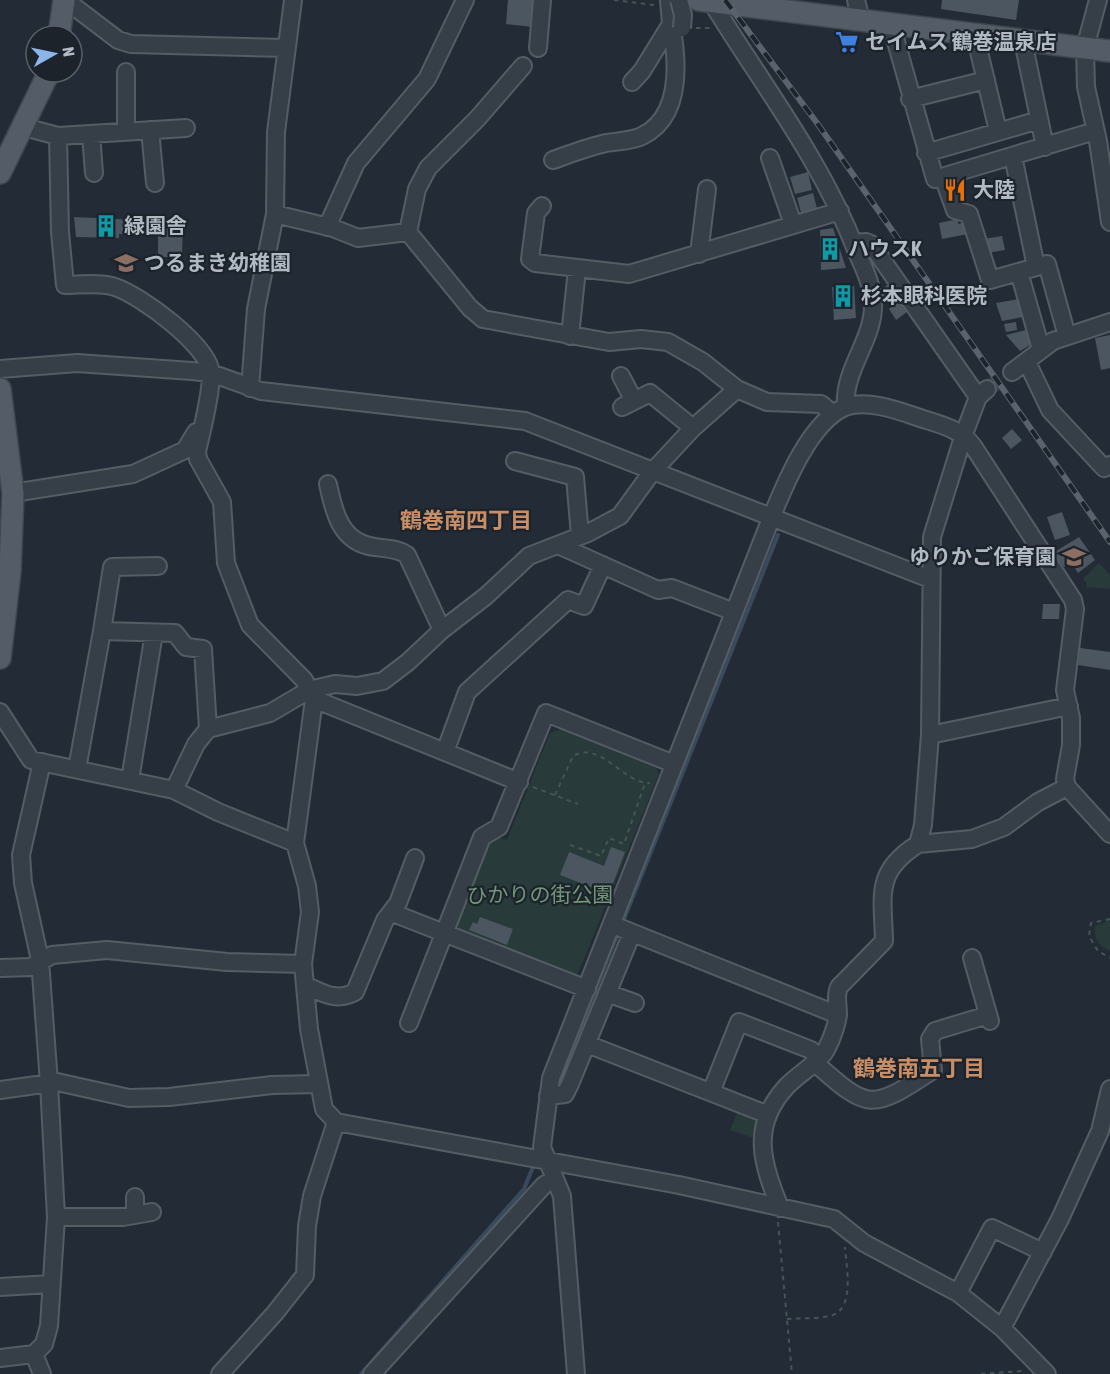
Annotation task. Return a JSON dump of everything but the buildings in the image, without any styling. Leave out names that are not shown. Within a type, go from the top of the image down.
[{"type":"main road","points":[[705,1],[859,10],[891,24],[1110,51]]},
{"type":"main road","points":[[61,24],[64,2]]},
{"type":"main road","points":[[1,167],[24,127],[44,84]]},
{"type":"main road","points":[[0,389],[4,446],[13,493],[5,571],[1,648]]},
{"type":"street","points":[[250,388],[256,309],[274,214],[276,132],[293,0]]},
{"type":"street","points":[[327,227],[356,163],[426,79],[465,0]]},
{"type":"street","points":[[538,48],[542,0]]},
{"type":"street","points":[[1098,0],[1085,48],[1086,87],[1110,222]]},
{"type":"street","points":[[576,1374],[562,1196],[546,1162],[542,1147],[550,1078],[613,925],[771,516],[790,472],[805,447],[839,410],[873,318],[871,288],[840,211],[814,160],[705,1]]},
{"type":"street","points":[[64,2],[72,5],[118,40],[131,45],[287,48]]},
{"type":"street","points":[[632,82],[642,71],[674,12]]},
{"type":"street","points":[[553,160],[604,143],[640,137],[660,123],[673,96],[677,64],[674,12]]},
{"type":"street","points":[[891,24],[934,179],[1095,131]]},
{"type":"street","points":[[975,35],[998,131]]},
{"type":"street","points":[[1023,41],[1045,147]]},
{"type":"street","points":[[408,232],[417,189],[428,168],[482,125],[523,66]]},
{"type":"street","points":[[126,72],[126,132]]},
{"type":"street","points":[[910,99],[986,80]]},
{"type":"street","points":[[926,153],[1039,120]]},
{"type":"street","points":[[24,127],[58,136],[186,128]]},
{"type":"street","points":[[150,130],[155,183]]},
{"type":"street","points":[[91,134],[94,173]]},
{"type":"street","points":[[58,136],[65,285],[114,286],[164,317],[194,343],[204,355],[211,373],[197,451],[198,459],[222,502],[226,563],[250,625],[304,680],[311,694],[295,843],[307,886],[310,912],[303,964],[309,1029],[324,1109],[336,1122],[679,1185],[834,1219],[864,1243],[958,1293],[1002,1328],[1043,1371]]},
{"type":"street","points":[[1013,156],[1036,267]]},
{"type":"street","points":[[770,158],[793,224]]},
{"type":"street","points":[[943,177],[955,210],[969,214],[990,280],[1047,264],[1067,336]]},
{"type":"street","points":[[699,254],[707,189]]},
{"type":"street","points":[[542,206],[536,213],[530,259],[535,263],[629,274],[840,211]]},
{"type":"street","points":[[274,214],[327,227],[358,238],[408,232]]},
{"type":"street","points":[[408,232],[470,308],[483,319],[609,342],[641,339],[668,342],[703,362],[737,389],[767,402],[821,404],[839,410],[863,404],[884,407],[964,434],[1073,600],[1076,609],[1065,690],[1069,706],[1071,745],[1065,779],[1067,787],[1110,834]]},
{"type":"street","points":[[854,243],[870,244],[983,393],[964,434],[932,537],[930,735],[922,825],[918,844]]},
{"type":"street","points":[[570,336],[577,269]]},
{"type":"street","points":[[1019,272],[1041,349]]},
{"type":"street","points":[[1012,372],[1041,349],[1067,336],[1110,322]]},
{"type":"street","points":[[1027,362],[1050,410],[1104,468],[1110,465]]},
{"type":"street","points":[[0,369],[77,363],[211,373],[250,388],[525,421],[930,579]]},
{"type":"street","points":[[621,376],[628,404],[650,393],[693,428]]},
{"type":"street","points":[[174,790],[196,744],[208,729],[270,713],[335,684],[357,686],[383,681],[486,596],[530,556],[580,536],[620,516],[652,472],[693,428],[737,389]]},
{"type":"street","points":[[13,493],[133,474],[185,450],[204,418]]},
{"type":"street","points":[[516,461],[575,477],[580,536]]},
{"type":"street","points":[[328,484],[335,514],[342,529],[352,540],[367,546],[400,550],[407,555],[442,630]]},
{"type":"street","points":[[558,544],[658,590],[672,588],[734,612]]},
{"type":"street","points":[[446,752],[467,692],[568,600],[584,606],[603,565]]},
{"type":"street","points":[[77,769],[112,567],[158,566]]},
{"type":"street","points":[[102,631],[175,633],[186,647],[203,649],[208,729]]},
{"type":"street","points":[[130,780],[154,633]]},
{"type":"street","points":[[311,694],[519,782]]},
{"type":"street","points":[[930,735],[1069,706]]},
{"type":"street","points":[[0,712],[31,760],[174,790],[218,812],[295,843]]},
{"type":"street","points":[[409,1023],[482,837],[499,827],[546,713],[674,764]]},
{"type":"street","points":[[0,1358],[34,1354],[44,1344],[49,1326],[56,1217],[49,1083],[40,960],[23,883],[21,855],[42,762]]},
{"type":"street","points":[[780,1208],[767,1174],[762,1146],[766,1114],[786,1087],[825,1052],[838,1015],[836,994],[839,987],[885,941],[884,880],[903,853],[918,844],[972,838],[1004,827],[1038,802],[1067,787]]},
{"type":"street","points":[[305,985],[333,997],[344,998],[355,992],[385,920],[393,913],[415,858]]},
{"type":"street","points":[[393,913],[587,989]]},
{"type":"street","points":[[613,925],[838,1015]]},
{"type":"street","points":[[548,1096],[565,1094],[632,933]]},
{"type":"street","points":[[0,968],[31,968],[40,960],[51,956],[107,950],[227,962],[303,964]]},
{"type":"street","points":[[711,1092],[739,1022],[811,1050],[816,1060],[857,1098],[876,1101],[906,1088],[933,1070],[930,1039],[935,1031],[989,1018],[972,958]]},
{"type":"street","points":[[607,993],[634,1003]]},
{"type":"street","points":[[587,1044],[766,1114]]},
{"type":"street","points":[[0,1090],[57,1082],[129,1098],[169,1097],[272,1085],[318,1084]]},
{"type":"street","points":[[1002,1328],[1043,1252],[1100,1131],[1110,1089]]},
{"type":"street","points":[[220,1374],[275,1313],[305,1275],[307,1226],[312,1196],[336,1122]]},
{"type":"street","points":[[372,1374],[544,1185],[554,1179]]},
{"type":"street","points":[[135,1197],[135,1215]]},
{"type":"street","points":[[56,1217],[135,1215],[152,1212]]},
{"type":"street","points":[[958,1293],[992,1228],[1043,1252]]},
{"type":"street","points":[[0,1287],[51,1284]]},
{"type":"street","points":[[34,1354],[42,1374]]},
{"type":"path","points":[[614,0],[674,12],[717,28]]},
{"type":"path","points":[[555,795],[573,756],[579,753],[597,756],[629,777],[645,783],[667,785]]},
{"type":"path","points":[[519,782],[578,804]]},
{"type":"path","points":[[570,845],[601,856],[609,838],[624,844],[645,783]]},
{"type":"path","points":[[1110,919],[1091,923],[1089,936],[1098,951],[1110,958]]},
{"type":"path","points":[[780,1208],[778,1217],[792,1374]]},
{"type":"path","points":[[787,1319],[831,1316],[840,1311],[848,1292],[846,1228]]},
{"type":"path","points":[[981,1374],[1043,1371]]},
{"type":"green space","points":[[1099,563],[1110,575],[1110,589],[1086,587],[1087,584],[1083,579]]},
{"type":"green space","name":"ひかりの街公園","points":[[561,729],[656,768],[659,774],[578,974],[573,978],[453,931],[488,837],[507,840],[550,733]]},
{"type":"green space","points":[[1110,920],[1110,951],[1098,942],[1095,926]]},
{"type":"green space","points":[[739,1108],[758,1116],[759,1140],[730,1130]]},
{"type":"waterway","points":[[622,924],[778,535]]},
{"type":"waterway","points":[[560,1080],[619,931]]},
{"type":"waterway","points":[[361,1374],[524,1189],[533,1167]]},
{"type":"tunnel","points":[[987,389],[1012,372]]},
{"type":"railway","points":[[725,0],[817,123],[1110,542]]},
{"type":"place","name":"セイムス 鶴巻温泉店","points":[[847,42]]},
{"type":"place","name":"大陸","points":[[955,190]]},
{"type":"place","name":"緑園舎","points":[[106,226]]},
{"type":"place","name":"ハウスK","points":[[830,249]]},
{"type":"place","name":"つるまき幼稚園","points":[[126,263]]},
{"type":"place","name":"杉本眼科医院","points":[[843,296]]},
{"type":"place","name":"ゆりかご保育園","points":[[1074,557]]},
{"type":"district","name":"鶴巻南四丁目","points":[[466,520]]},
{"type":"district","name":"鶴巻南五丁目","points":[[919,1068]]}]
